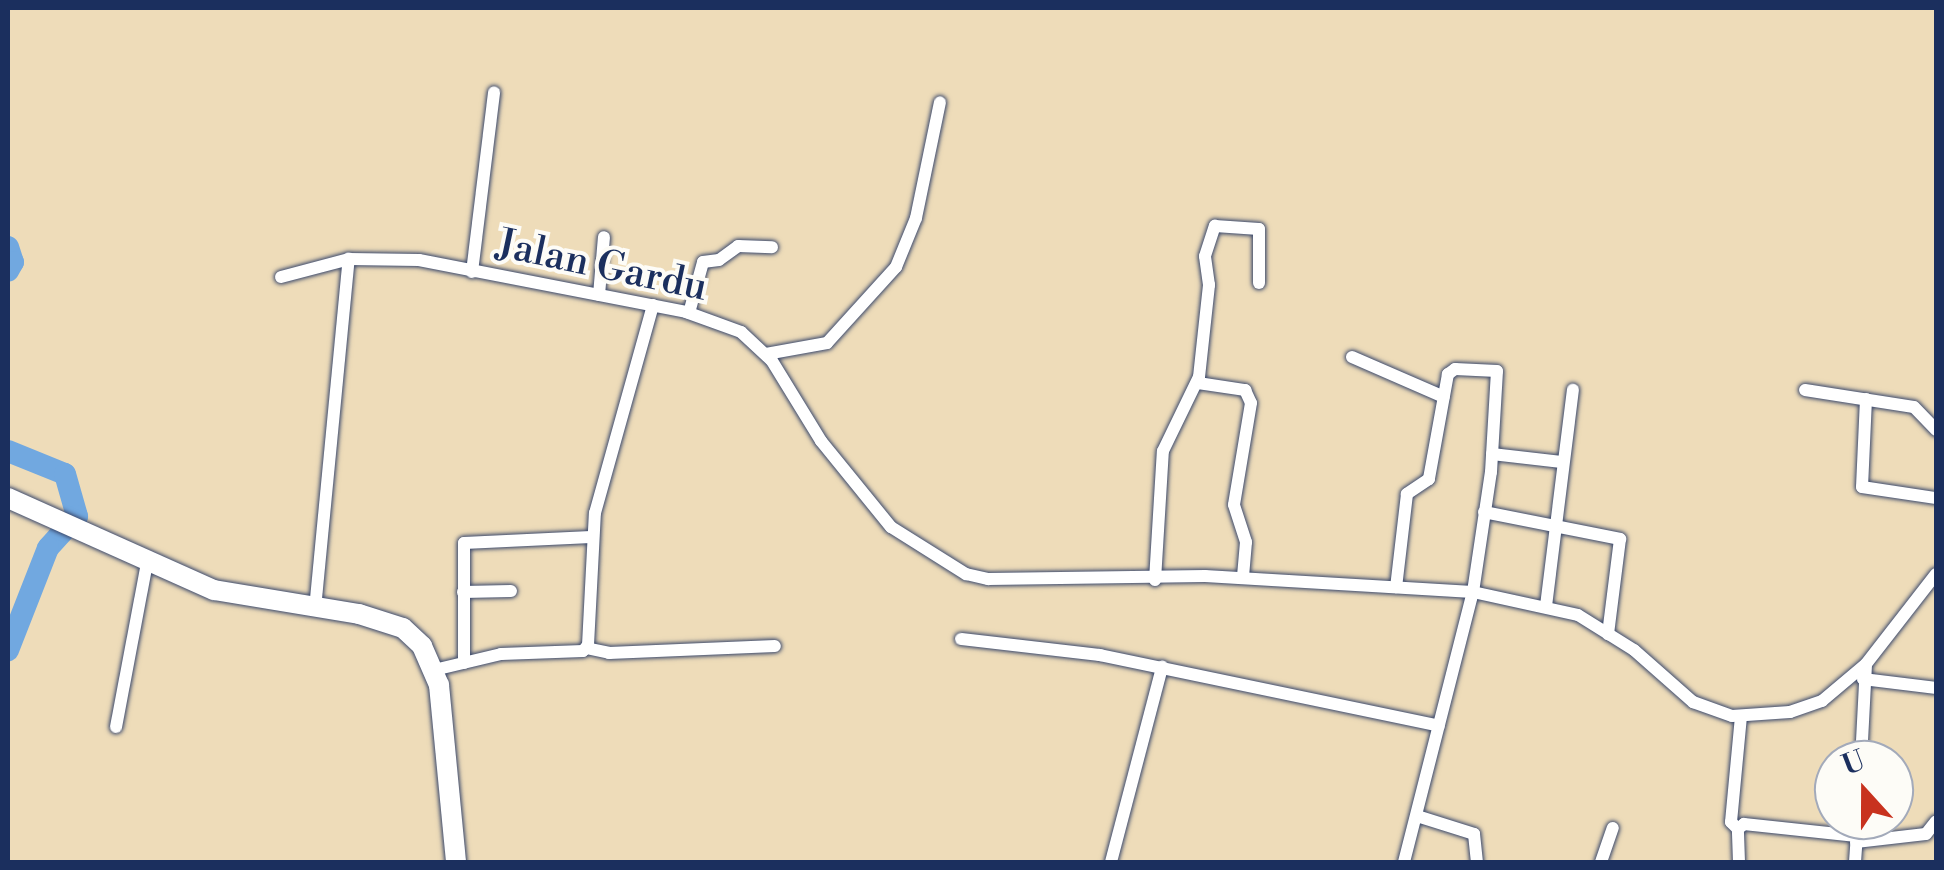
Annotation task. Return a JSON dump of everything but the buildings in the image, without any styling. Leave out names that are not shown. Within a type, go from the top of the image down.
[{"type":"main road","points":[[8,498],[28,512],[87,533],[214,590],[389,621],[422,646],[434,670],[456,862]]},
{"type":"street","points":[[472,272],[494,92]]},
{"type":"street","points":[[766,354],[827,344],[896,267],[916,218],[940,102]]},
{"type":"street","points":[[1155,580],[1163,451],[1198,383],[1209,290],[1205,256],[1215,226],[1259,230],[1259,283]]},
{"type":"street","points":[[599,295],[604,238]]},
{"type":"street","points":[[690,313],[703,262],[722,259],[738,246],[772,248]]},
{"type":"street","points":[[315,609],[349,259]]},
{"type":"street","name":"Jalan Gardu","points":[[281,277],[349,259],[418,260],[690,313],[741,332],[766,354],[821,441],[880,513],[902,535],[977,578],[1243,578],[1396,587],[1470,600],[1546,606],[1608,634],[1693,702],[1741,716]]},
{"type":"street","points":[[586,648],[591,537],[653,305]]},
{"type":"street","points":[[1352,357],[1444,398]]},
{"type":"street","points":[[1396,587],[1407,494],[1429,479],[1452,370],[1498,373],[1492,454],[1470,600],[1404,862]]},
{"type":"street","points":[[1198,383],[1245,390],[1251,403],[1234,506],[1246,542],[1243,578]]},
{"type":"street","points":[[1546,606],[1573,390]]},
{"type":"street","points":[[1804,390],[1920,409],[1936,430]]},
{"type":"street","points":[[1866,400],[1862,486],[1936,498]]},
{"type":"street","points":[[1492,454],[1562,462]]},
{"type":"street","points":[[1484,512],[1622,542],[1608,634]]},
{"type":"street","points":[[464,663],[466,542],[591,537]]},
{"type":"street","points":[[116,727],[147,562]]},
{"type":"street","points":[[1739,862],[1738,830],[1731,822],[1741,716],[1790,712],[1840,690],[1862,672],[1936,574]]},
{"type":"street","points":[[463,592],[512,591]]},
{"type":"street","points":[[961,640],[1162,667],[1439,726]]},
{"type":"street","points":[[434,670],[586,648],[609,654],[774,646]]},
{"type":"street","points":[[1111,862],[1162,667]]},
{"type":"street","points":[[1862,672],[1936,688]]},
{"type":"street","points":[[1861,740],[1862,672]]},
{"type":"street","points":[[1416,816],[1474,834],[1478,862]]},
{"type":"street","points":[[1914,835],[1926,834],[1936,822]]},
{"type":"street","points":[[1738,830],[1744,824],[1814,833]]},
{"type":"street","points":[[1601,862],[1613,828]]},
{"type":"waterway","points":[[8,247],[13,262],[8,271]]},
{"type":"waterway","points":[[8,451],[65,474],[77,516],[48,548],[8,650]]}]
